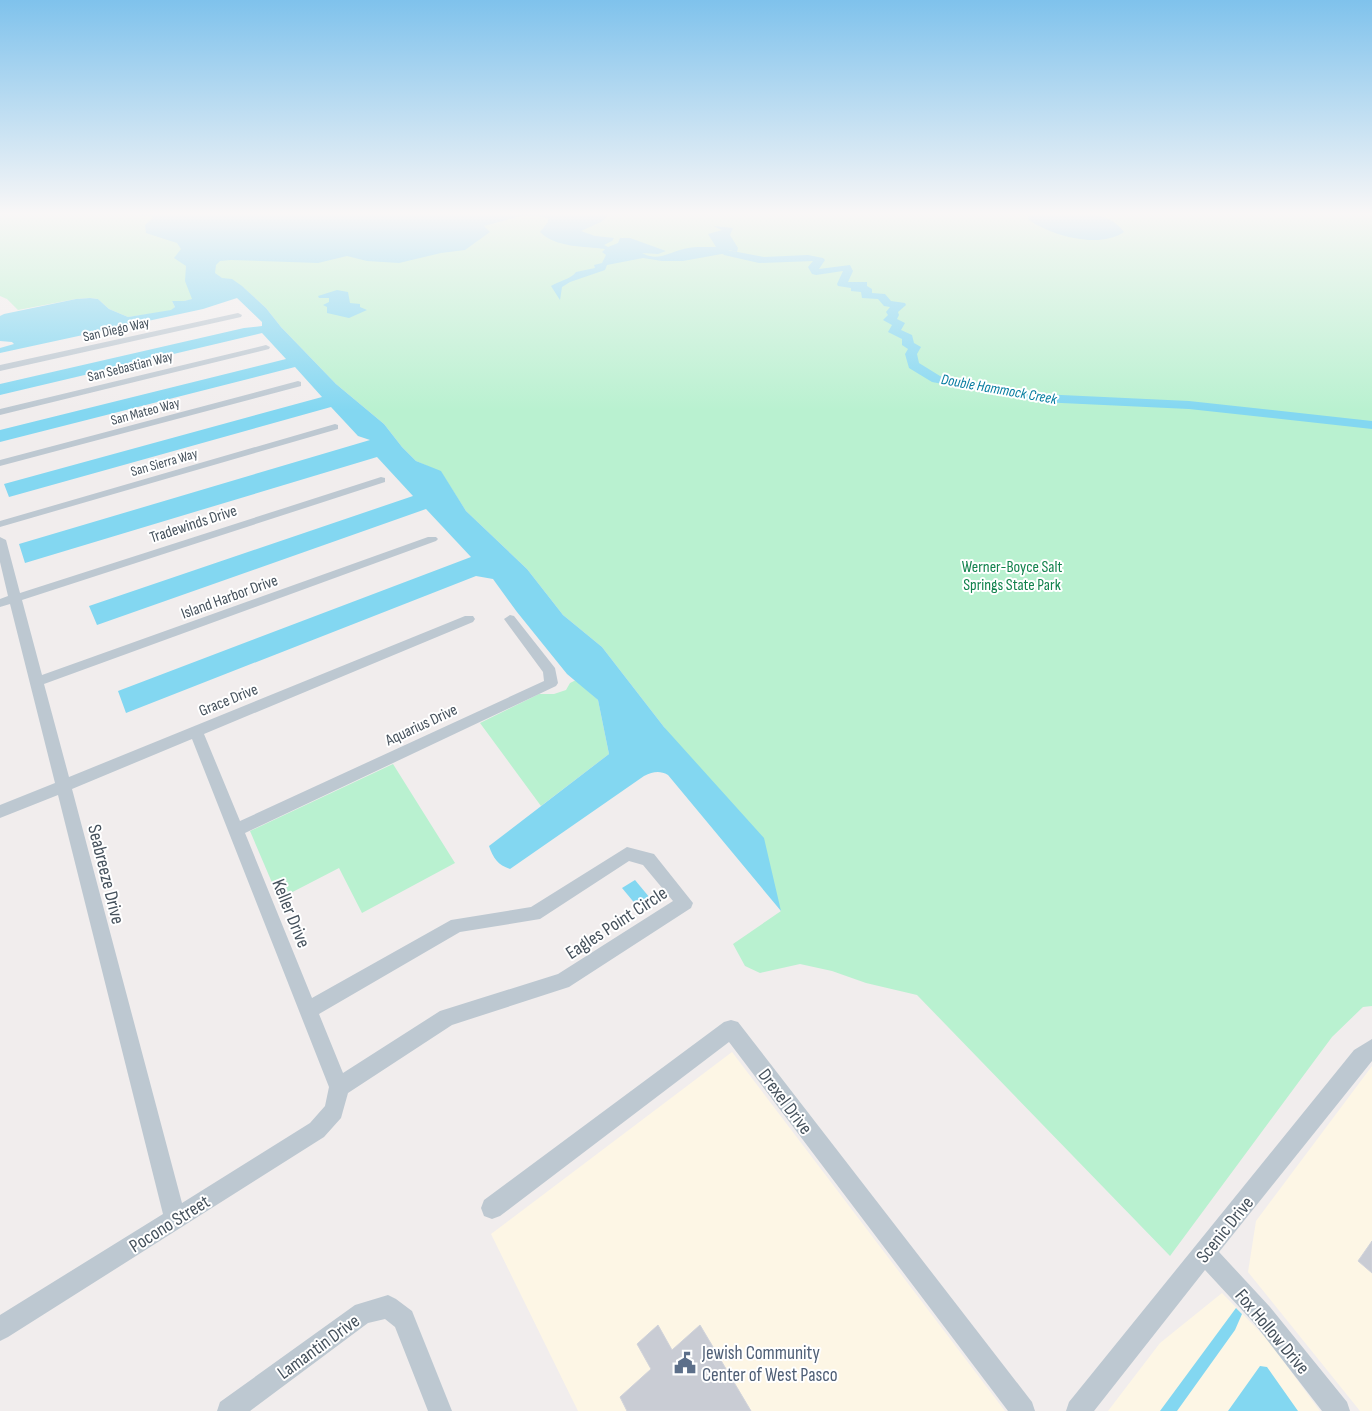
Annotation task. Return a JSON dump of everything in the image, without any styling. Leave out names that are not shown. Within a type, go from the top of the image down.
[{"type":"street","name":"San Diego Way","points":[[0,368],[238,315]]},
{"type":"street","name":"San Sebastian Way","points":[[0,412],[266,347]]},
{"type":"street","name":"San Mateo Way","points":[[0,463],[298,384]]},
{"type":"street","name":"San Sierra Way","points":[[0,524],[335,427]]},
{"type":"street","name":"Tradewinds Drive","points":[[7,600],[381,480]]},
{"type":"street","name":"Island Harbor Drive","points":[[37,682],[432,539]]},
{"type":"street","name":"Seabreeze Drive","points":[[0,540],[7,600],[37,682],[175,1219]]},
{"type":"street","name":"Grace Drive","points":[[0,812],[469,619]]},
{"type":"street","name":"Aquarius Drive","points":[[236,830],[551,683],[550,671],[510,619]]},
{"type":"street","name":"Keller Drive","points":[[196,731],[339,1087]]},
{"type":"street","name":"Eagles Point Circle","points":[[308,1010],[457,926],[534,914],[627,854],[648,859],[685,903],[563,981],[447,1017],[339,1087]]},
{"type":"street","name":"Drexel Drive","points":[[492,1208],[731,1029],[1023,1411]]},
{"type":"street","name":"Scenic Drive","points":[[1078,1411],[1361,1058],[1372,1049]]},
{"type":"street","name":"Pocono Street","points":[[0,1329],[317,1130],[334,1111],[339,1087]]},
{"type":"street","name":"Fox Hollow Drive","points":[[1205,1254],[1262,1315],[1338,1411]]},
{"type":"street","name":"Lamantin Drive","points":[[229,1411],[363,1313],[388,1307],[404,1320],[440,1411]]},
{"type":"shaded area","points":[[732,1052],[1005,1411],[578,1411],[491,1234]]},
{"type":"shaded area","points":[[1372,1066],[1372,1411],[1360,1411],[1248,1272],[1256,1221]]},
{"type":"shaded area","points":[[1222,1293],[1267,1339],[1320,1411],[1108,1411],[1160,1343]]},
{"type":"green space","name":"Werner-Boyce Salt Springs State Park","points":[[0,279],[1372,279],[1372,1006],[1363,1007],[1332,1037],[1170,1256],[917,995],[800,964],[760,973],[745,966],[733,944],[781,911],[664,727],[602,647],[563,615],[527,569],[466,511],[441,472],[416,461],[384,424],[336,384],[281,327],[266,308],[244,288],[184,301],[172,301],[175,307],[171,311],[128,317],[109,309],[98,299],[76,299],[18,310],[7,299],[0,296]]},
{"type":"green space","points":[[576,680],[598,700],[609,754],[541,806],[480,723],[539,694],[554,694],[566,690],[570,683]]},
{"type":"green space","points":[[393,764],[455,863],[362,913],[339,868],[279,899],[250,831]]},
{"type":"water","points":[[185,279],[230,279],[242,286],[266,308],[281,327],[336,384],[384,424],[416,461],[441,471],[466,511],[527,569],[563,615],[602,647],[664,727],[764,838],[781,911],[668,775],[662,772],[644,776],[510,869],[496,860],[489,846],[609,754],[598,700],[567,674],[493,579],[476,576],[126,713],[118,691],[471,557],[426,509],[97,625],[89,606],[413,496],[377,457],[25,563],[19,544],[370,440],[358,436],[331,407],[9,497],[4,484],[322,397],[295,367],[0,442],[0,430],[286,359],[262,333],[0,395],[0,384],[244,328],[262,326],[262,322],[237,298],[203,309],[0,353],[0,348],[14,344],[12,342],[0,341],[0,316],[4,314],[76,299],[90,298],[98,299],[109,309],[128,317],[171,310],[175,307],[172,301],[192,299]]},
{"type":"water","points":[[566,279],[579,279],[562,287],[560,300],[551,286]]},
{"type":"water","points":[[337,290],[348,292],[350,303],[360,304],[360,307],[367,310],[349,318],[327,313],[327,307],[323,305],[329,302],[329,298],[319,298],[318,296]]},
{"type":"water","points":[[635,880],[650,898],[637,906],[622,888]]},
{"type":"water","points":[[1236,1308],[1242,1314],[1235,1330],[1177,1411],[1160,1411]]},
{"type":"water","points":[[1260,1366],[1267,1367],[1298,1411],[1228,1411]]},
{"type":"building","points":[[1372,1241],[1372,1273],[1358,1261]]},
{"type":"building","name":"Jewish Community Center of West Pasco","points":[[658,1325],[672,1350],[700,1325],[751,1411],[627,1411],[620,1397],[651,1369],[637,1344]]},
{"type":"waterway","name":"Double Hammock Creek","points":[[844,279],[842,284],[863,284],[855,289],[867,289],[866,296],[881,296],[888,304],[901,305],[891,312],[894,315],[889,320],[899,323],[894,332],[908,337],[908,345],[915,347],[911,354],[913,365],[936,379],[1040,398],[1189,405],[1372,425]]},
{"type":"place","name":"Jewish Community Center of West Pasco","points":[[685,1363]]}]
